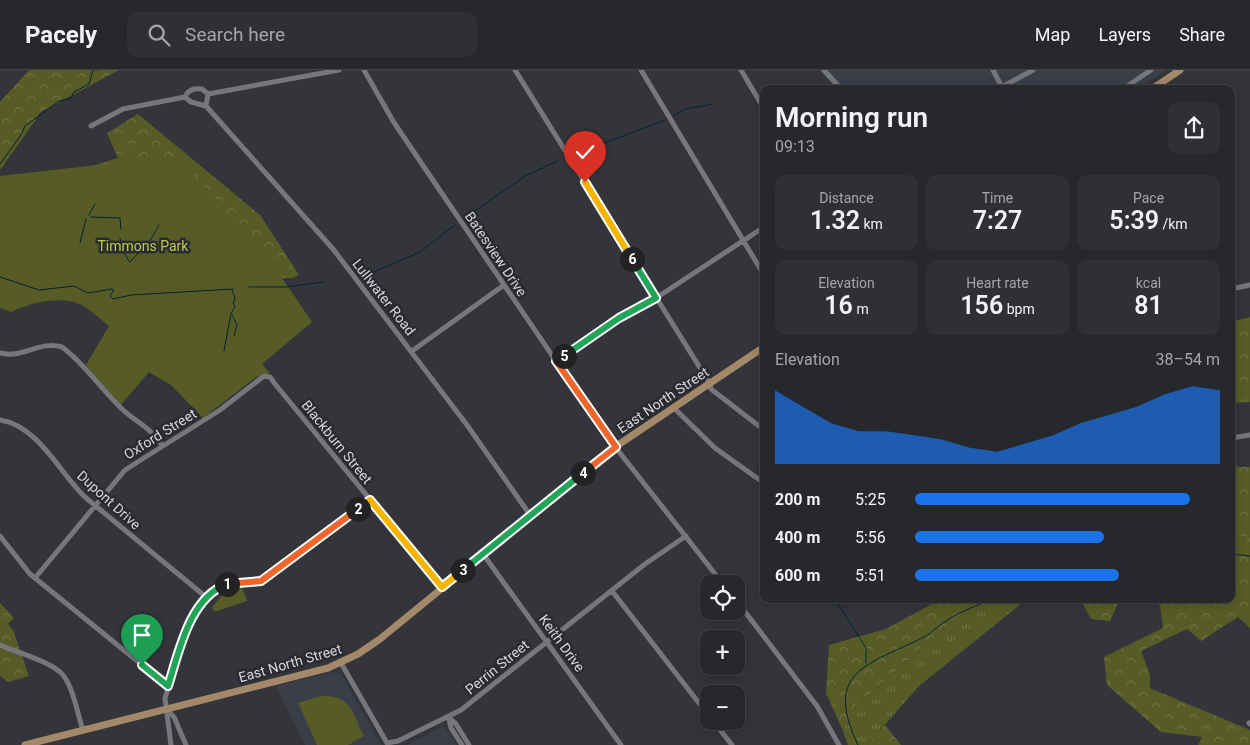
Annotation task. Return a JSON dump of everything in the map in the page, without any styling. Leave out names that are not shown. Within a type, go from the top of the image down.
[{"type":"main road","points":[[1158,85],[1180,70]]},
{"type":"main road","name":"East North Street","points":[[25,745],[341,663],[372,644],[616,447],[760,350]]},
{"type":"street","points":[[208,94],[339,70]]},
{"type":"street","name":"Batesview Drive","points":[[364,70],[393,121],[556,361],[616,447],[716,575]]},
{"type":"street","points":[[515,70],[710,384],[714,394],[760,427]]},
{"type":"street","points":[[641,70],[760,268]]},
{"type":"street","points":[[741,70],[760,101]]},
{"type":"street","points":[[824,70],[837,85]]},
{"type":"street","points":[[993,70],[1001,85]]},
{"type":"street","points":[[1008,85],[1034,70]]},
{"type":"street","points":[[1129,85],[1151,70]]},
{"type":"street","points":[[91,126],[124,108],[185,97],[195,88],[202,89],[208,94]]},
{"type":"street","points":[[206,106],[208,94]]},
{"type":"street","name":"Lullwater Road","points":[[185,97],[190,102],[206,106],[333,249],[467,424],[530,515]]},
{"type":"street","points":[[556,361],[619,318],[656,298],[760,230]]},
{"type":"street","points":[[1235,289],[1250,284]]},
{"type":"street","points":[[412,351],[504,285]]},
{"type":"street","points":[[0,352],[19,354],[42,346],[62,346],[88,370],[124,411],[150,429],[162,446]]},
{"type":"street","name":"Blackburn Street","points":[[224,406],[260,377],[270,377],[442,587]]},
{"type":"street","name":"Oxford Street","points":[[36,578],[125,470],[224,406]]},
{"type":"street","points":[[674,408],[715,448],[760,480]]},
{"type":"street","name":"Dupont Drive","points":[[0,420],[17,427],[36,440],[73,486],[206,597]]},
{"type":"street","points":[[1235,437],[1250,435]]},
{"type":"street","points":[[171,745],[165,698],[190,625],[206,597],[225,585],[261,581],[370,500]]},
{"type":"street","points":[[0,536],[36,578],[168,686]]},
{"type":"street","name":"Perrin Street","points":[[341,663],[387,743],[398,741],[449,718],[612,590],[686,536]]},
{"type":"street","name":"Keith Drive","points":[[483,554],[621,745]]},
{"type":"street","points":[[612,590],[700,704]]},
{"type":"street","points":[[745,612],[817,706],[839,745]]},
{"type":"street","points":[[0,645],[54,667],[62,674],[68,682],[83,730]]},
{"type":"street","points":[[166,709],[174,717],[186,745]]},
{"type":"street","points":[[449,718],[451,728],[462,745]]},
{"type":"street","points":[[449,718],[456,724],[469,745]]},
{"type":"street","points":[[720,730],[732,745]]},
{"type":"shaded area","points":[[818,70],[1166,70],[1144,85],[831,85]]},
{"type":"shaded area","points":[[339,671],[381,745],[305,745],[276,686]]},
{"type":"shaded area","points":[[444,726],[456,745],[407,745]]},
{"type":"green space","points":[[29,70],[119,70],[41,112],[0,170],[0,102]]},
{"type":"green space","points":[[138,114],[260,215],[299,275],[292,278],[266,279],[92,166],[118,158],[107,133]]},
{"type":"green space","name":"Timmons Park","points":[[177,156],[276,269],[312,322],[262,364],[270,373],[256,377],[203,418],[171,385],[149,372],[120,406],[86,365],[109,326],[81,305],[69,301],[52,300],[35,303],[11,312],[0,308],[0,176]]},
{"type":"green space","points":[[1250,317],[1250,402],[1235,403],[1235,321]]},
{"type":"green space","points":[[1235,460],[1237,467],[1250,467],[1250,536],[1235,537]]},
{"type":"green space","points":[[1250,536],[1250,550],[1235,549],[1235,537]]},
{"type":"green space","points":[[1235,549],[1250,550],[1250,628],[1238,617],[1201,641],[1187,629],[1141,651],[1150,675],[1150,688],[1250,730],[1250,745],[1198,745],[1202,737],[1161,732],[1107,685],[1104,657],[1163,628],[1158,603],[1235,603]]},
{"type":"green space","points":[[242,588],[247,601],[214,612],[212,607],[223,594]]},
{"type":"green space","points":[[0,603],[14,618],[8,624],[13,630],[29,676],[8,682],[0,676]]},
{"type":"green space","points":[[934,603],[973,603],[856,706],[843,731],[826,693],[829,645],[886,629]]},
{"type":"green space","points":[[973,603],[1022,603],[919,686],[867,745],[848,745],[843,731],[856,706]]},
{"type":"green space","points":[[1082,603],[1118,603],[1110,621],[1091,619]]},
{"type":"green space","points":[[321,696],[331,696],[345,702],[350,707],[364,736],[348,745],[317,745],[298,703]]},
{"type":"green space","points":[[885,725],[901,745],[867,745]]},
{"type":"waterway","points":[[0,164],[21,135],[25,126],[59,101],[71,98],[74,92],[89,84],[93,70]]},
{"type":"waterway","points":[[673,116],[685,109],[713,104]]},
{"type":"waterway","points":[[573,155],[665,120]]},
{"type":"waterway","points":[[465,218],[525,176],[558,161]]},
{"type":"waterway","points":[[89,215],[95,204]]},
{"type":"waterway","points":[[91,217],[120,218],[121,229]]},
{"type":"waterway","points":[[80,243],[86,219]]},
{"type":"waterway","points":[[130,262],[151,239],[159,225]]},
{"type":"waterway","points":[[362,277],[420,252],[455,225]]},
{"type":"waterway","points":[[120,238],[122,249],[129,261]]},
{"type":"waterway","points":[[0,277],[39,290],[74,286],[88,293],[112,289],[114,290],[110,296],[113,299],[131,295],[233,289]]},
{"type":"waterway","points":[[249,287],[285,287],[324,282]]},
{"type":"waterway","points":[[224,351],[231,314],[235,306],[233,304],[235,298],[232,290]]},
{"type":"waterway","points":[[232,315],[237,325],[234,336]]},
{"type":"waterway","points":[[1235,554],[1250,556]]},
{"type":"waterway","points":[[838,603],[866,648],[866,663]]},
{"type":"waterway","points":[[858,745],[848,720],[845,700],[849,685],[857,673],[885,655],[924,637],[954,616],[982,603]]},
{"type":"route","points":[[142,665],[168,686],[190,625],[206,597],[225,585],[244,581],[261,581],[370,500],[442,587],[616,447],[556,361],[619,318],[656,298],[585,182]]}]
